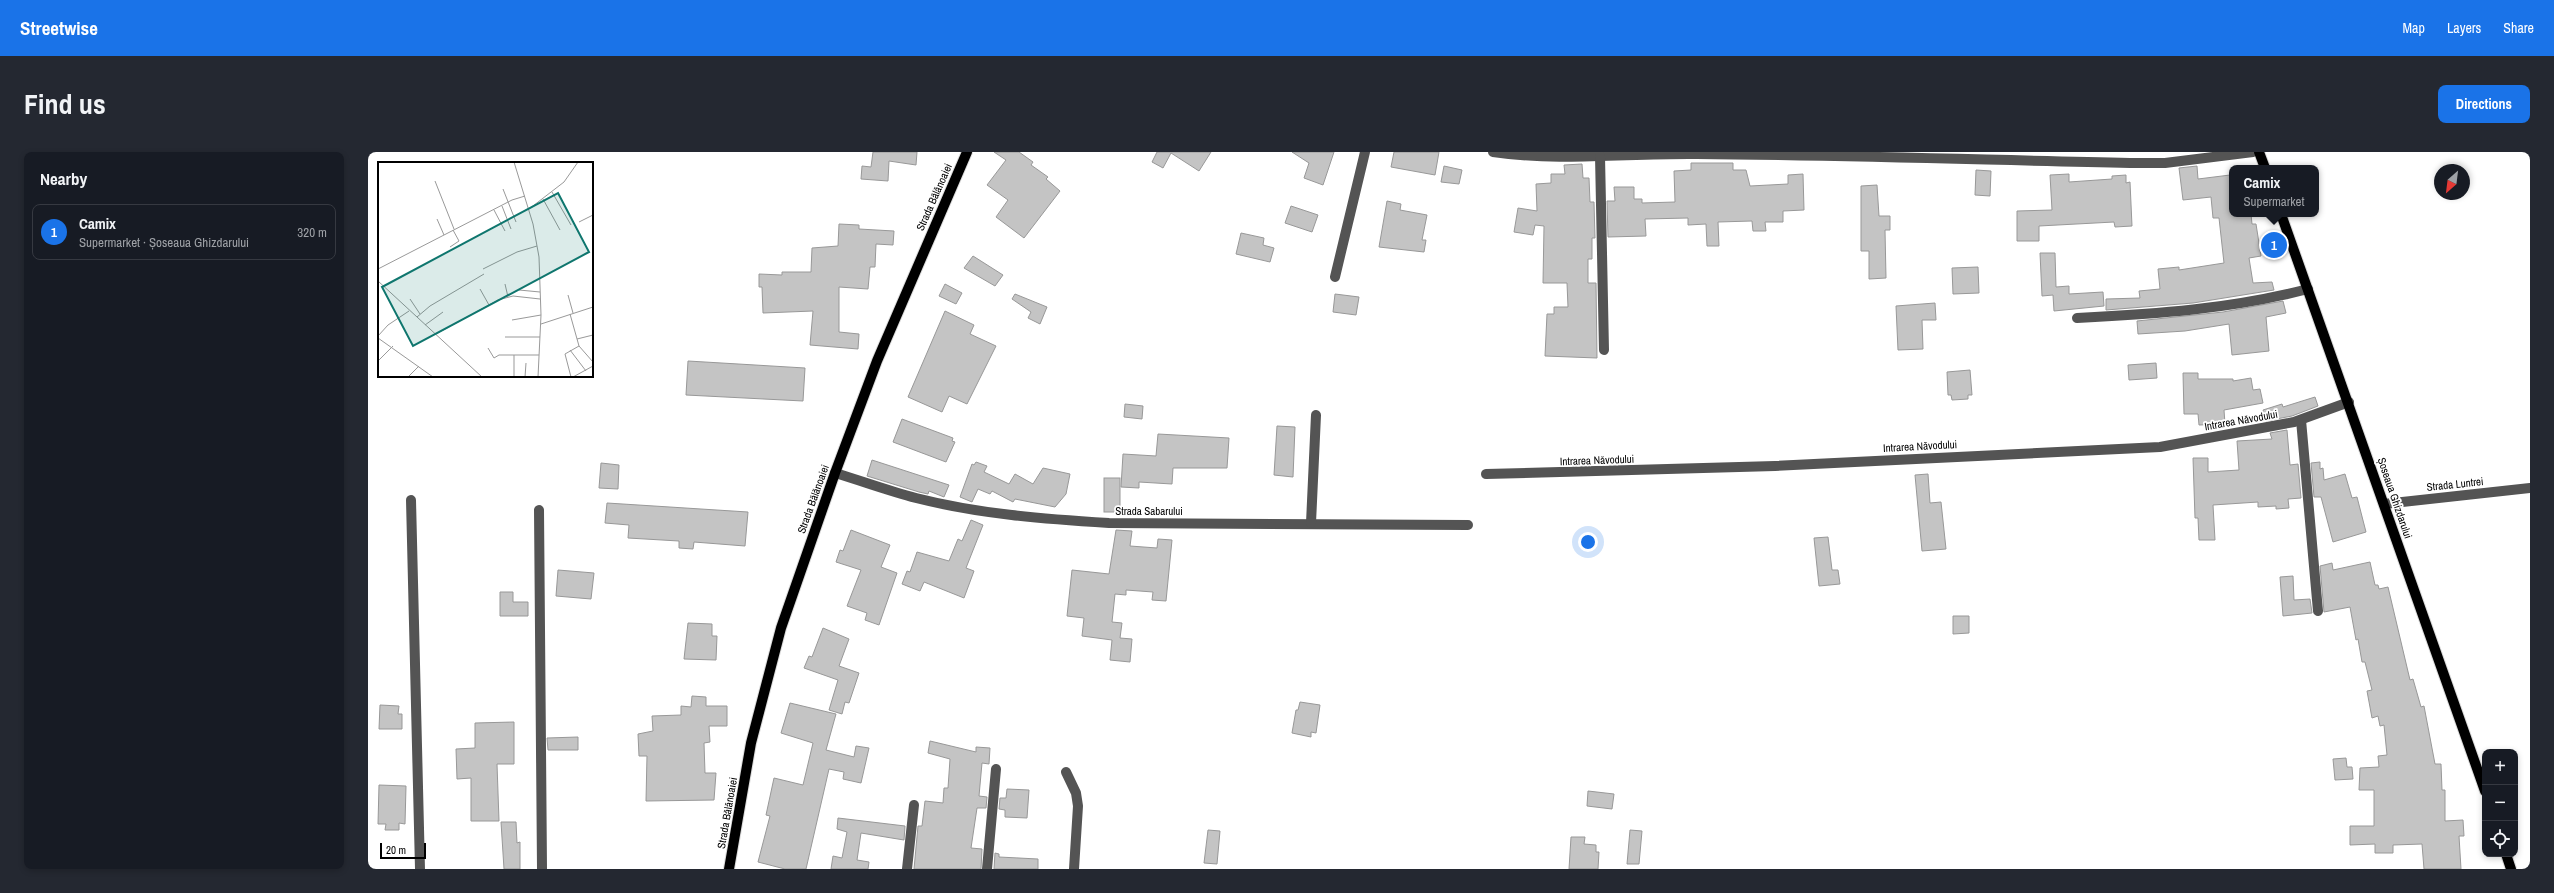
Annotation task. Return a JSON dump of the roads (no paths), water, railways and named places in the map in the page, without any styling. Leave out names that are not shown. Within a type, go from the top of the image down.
[{"type":"main road","name":"Strada Bălănoaiei","points":[[729,869],[752,743],[771,661],[794,587],[877,361],[967,152]]},
{"type":"main road","points":[[2259,152],[2264,165]]},
{"type":"main road","name":"Șoseaua Ghizdarului","points":[[2282,217],[2349,402],[2483,785]]},
{"type":"main road","points":[[2507,857],[2512,869]]},
{"type":"street","points":[[1335,277],[1365,152]]},
{"type":"street","points":[[1493,152],[1533,158],[1695,154],[1874,155],[2165,163],[2253,152]]},
{"type":"street","points":[[1600,156],[1604,350]]},
{"type":"street","points":[[2077,318],[2180,312],[2271,298],[2308,289]]},
{"type":"street","name":"Intrarea Năvodului","points":[[1486,474],[1775,466],[2160,447],[2257,431],[2301,420],[2349,402]]},
{"type":"street","points":[[1311,523],[1316,415]]},
{"type":"street","points":[[2301,420],[2318,611]]},
{"type":"street","name":"Strada Sabarului","points":[[835,473],[915,498],[1017,516],[1109,523],[1311,523],[1468,526]]},
{"type":"street","name":"Strada Luntrei","points":[[2384,504],[2530,488]]},
{"type":"street","points":[[411,500],[420,869]]},
{"type":"street","points":[[539,510],[542,869]]},
{"type":"street","points":[[987,869],[996,769]]},
{"type":"street","points":[[1066,772],[1076,793],[1078,806],[1074,869]]},
{"type":"street","points":[[907,869],[914,805]]},
{"type":"place","name":"Camix","points":[[2274,245]]}]
